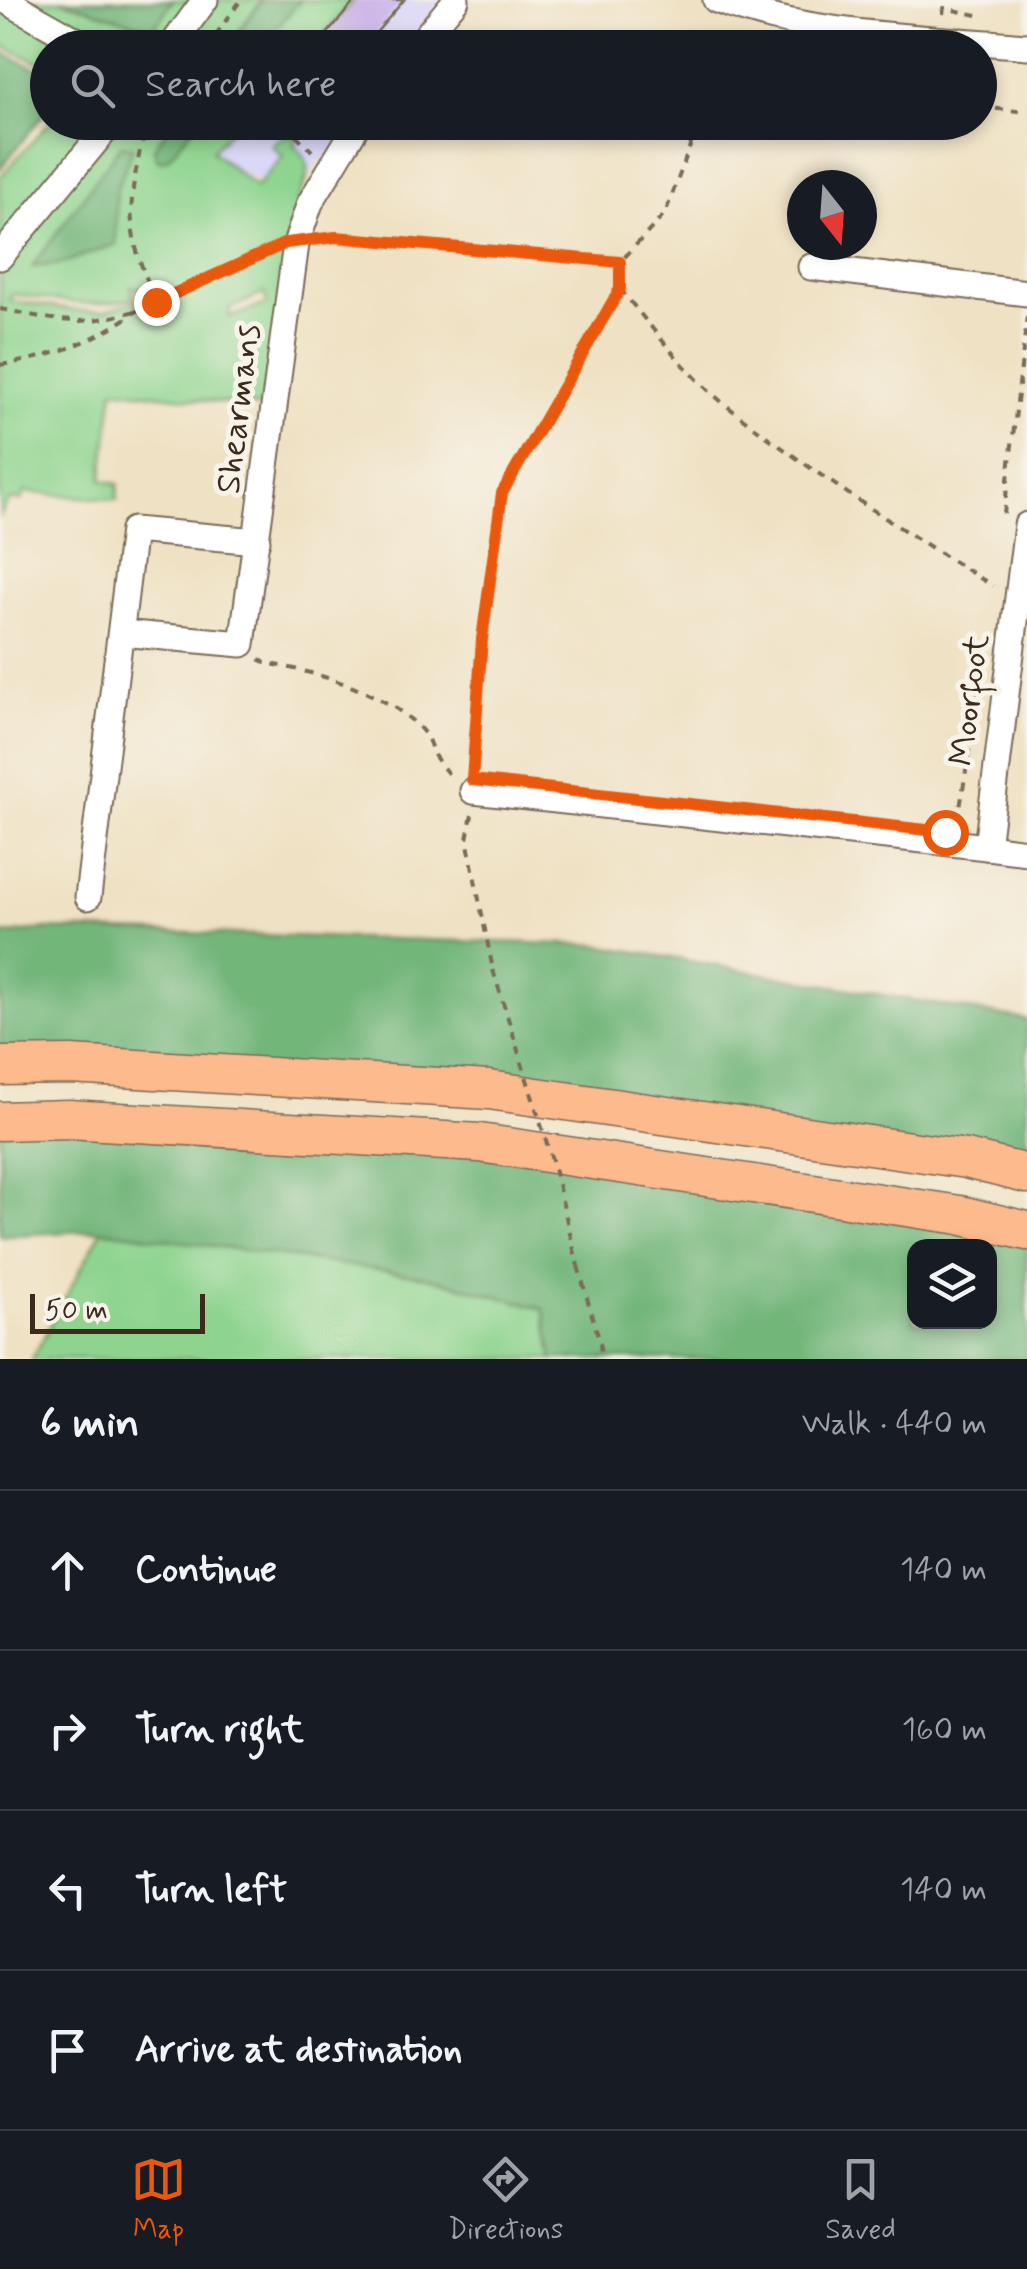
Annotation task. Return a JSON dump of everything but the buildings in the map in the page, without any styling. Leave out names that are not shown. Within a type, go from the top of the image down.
[{"type":"highway","points":[[0,1066],[71,1064],[488,1090],[966,1159],[1027,1174]]},
{"type":"highway","points":[[0,1121],[68,1119],[480,1143],[960,1215],[1027,1231]]},
{"type":"street","points":[[5,0],[58,30]]},
{"type":"street","points":[[183,30],[205,0]]},
{"type":"street","points":[[431,30],[456,0]]},
{"type":"street","points":[[716,0],[753,15],[873,30]]},
{"type":"street","points":[[997,43],[1027,46]]},
{"type":"street","points":[[0,258],[97,140]]},
{"type":"street","name":"Shearmans","points":[[121,634],[242,644],[296,244],[310,202],[348,140]]},
{"type":"street","points":[[811,267],[1027,293]]},
{"type":"street","name":"Moorfoot","points":[[986,847],[1015,520]]},
{"type":"street","name":"Shearmans","points":[[88,897],[132,530],[257,540]]},
{"type":"street","points":[[463,786],[1027,852]]},
{"type":"path","points":[[219,30],[241,0]]},
{"type":"path","points":[[997,109],[1027,112]]},
{"type":"path","points":[[143,140],[130,202],[131,234],[156,302]]},
{"type":"path","points":[[301,140],[312,151],[315,164]]},
{"type":"path","points":[[463,786],[502,493],[620,289],[620,262],[665,214],[692,140]]},
{"type":"path","points":[[0,309],[90,321],[156,302],[286,243],[336,237],[620,262]]},
{"type":"path","points":[[620,289],[720,400],[898,528],[995,588],[997,570]]},
{"type":"path","points":[[0,365],[60,351],[109,332],[142,307]]},
{"type":"path","points":[[1015,520],[1027,316]]},
{"type":"path","points":[[957,826],[986,642]]},
{"type":"path","points":[[259,658],[265,664],[330,678],[397,712],[424,733],[435,756],[463,786],[473,809],[468,839],[493,970],[552,1160],[601,1359]]},
{"type":"shaded area","points":[[320,0],[456,0],[431,30],[296,30]]},
{"type":"shaded area","points":[[210,140],[347,140],[315,164],[298,200],[200,152]]},
{"type":"green space","points":[[0,0],[61,0],[153,29],[173,0],[262,0],[240,30],[30,30],[30,58],[0,45]]},
{"type":"green space","points":[[61,0],[173,0],[153,29]]},
{"type":"green space","points":[[262,0],[301,0],[274,30],[240,30]]},
{"type":"green space","points":[[301,0],[354,0],[327,30],[275,30]]},
{"type":"green space","points":[[0,52],[30,65],[30,131],[0,169]]},
{"type":"green space","points":[[34,140],[160,140],[154,148],[168,158],[183,140],[221,140],[212,151],[256,187],[283,156],[272,146],[277,140],[297,140],[294,145],[305,159],[308,171],[298,200],[266,408],[114,389],[102,480],[118,484],[117,500],[24,492],[22,500],[9,500],[0,516],[0,177]],"holes":[[[121,146],[132,148],[116,191],[116,244],[61,264],[33,267]],[[131,287],[139,289],[143,300],[104,311],[9,300],[13,294],[89,304],[119,302],[134,298]],[[265,293],[267,304],[230,317],[229,309]]]},
{"type":"green space","points":[[160,140],[183,140],[161,161],[154,148]]},
{"type":"green space","points":[[121,145],[133,147],[116,191],[116,244],[61,264],[32,267]]},
{"type":"green space","points":[[47,929],[597,945],[1027,1020],[1027,1174],[489,1090],[0,1066],[0,935]]},
{"type":"green space","points":[[0,1121],[480,1143],[1027,1231],[1027,1359],[553,1359],[544,1309],[428,1277],[102,1230],[0,1236]]},
{"type":"green space","points":[[102,1230],[428,1277],[544,1309],[553,1359],[32,1359]]},
{"type":"route","points":[[156,302],[286,243],[336,237],[620,262],[620,289],[502,493],[482,639],[472,780],[945,832]]}]
